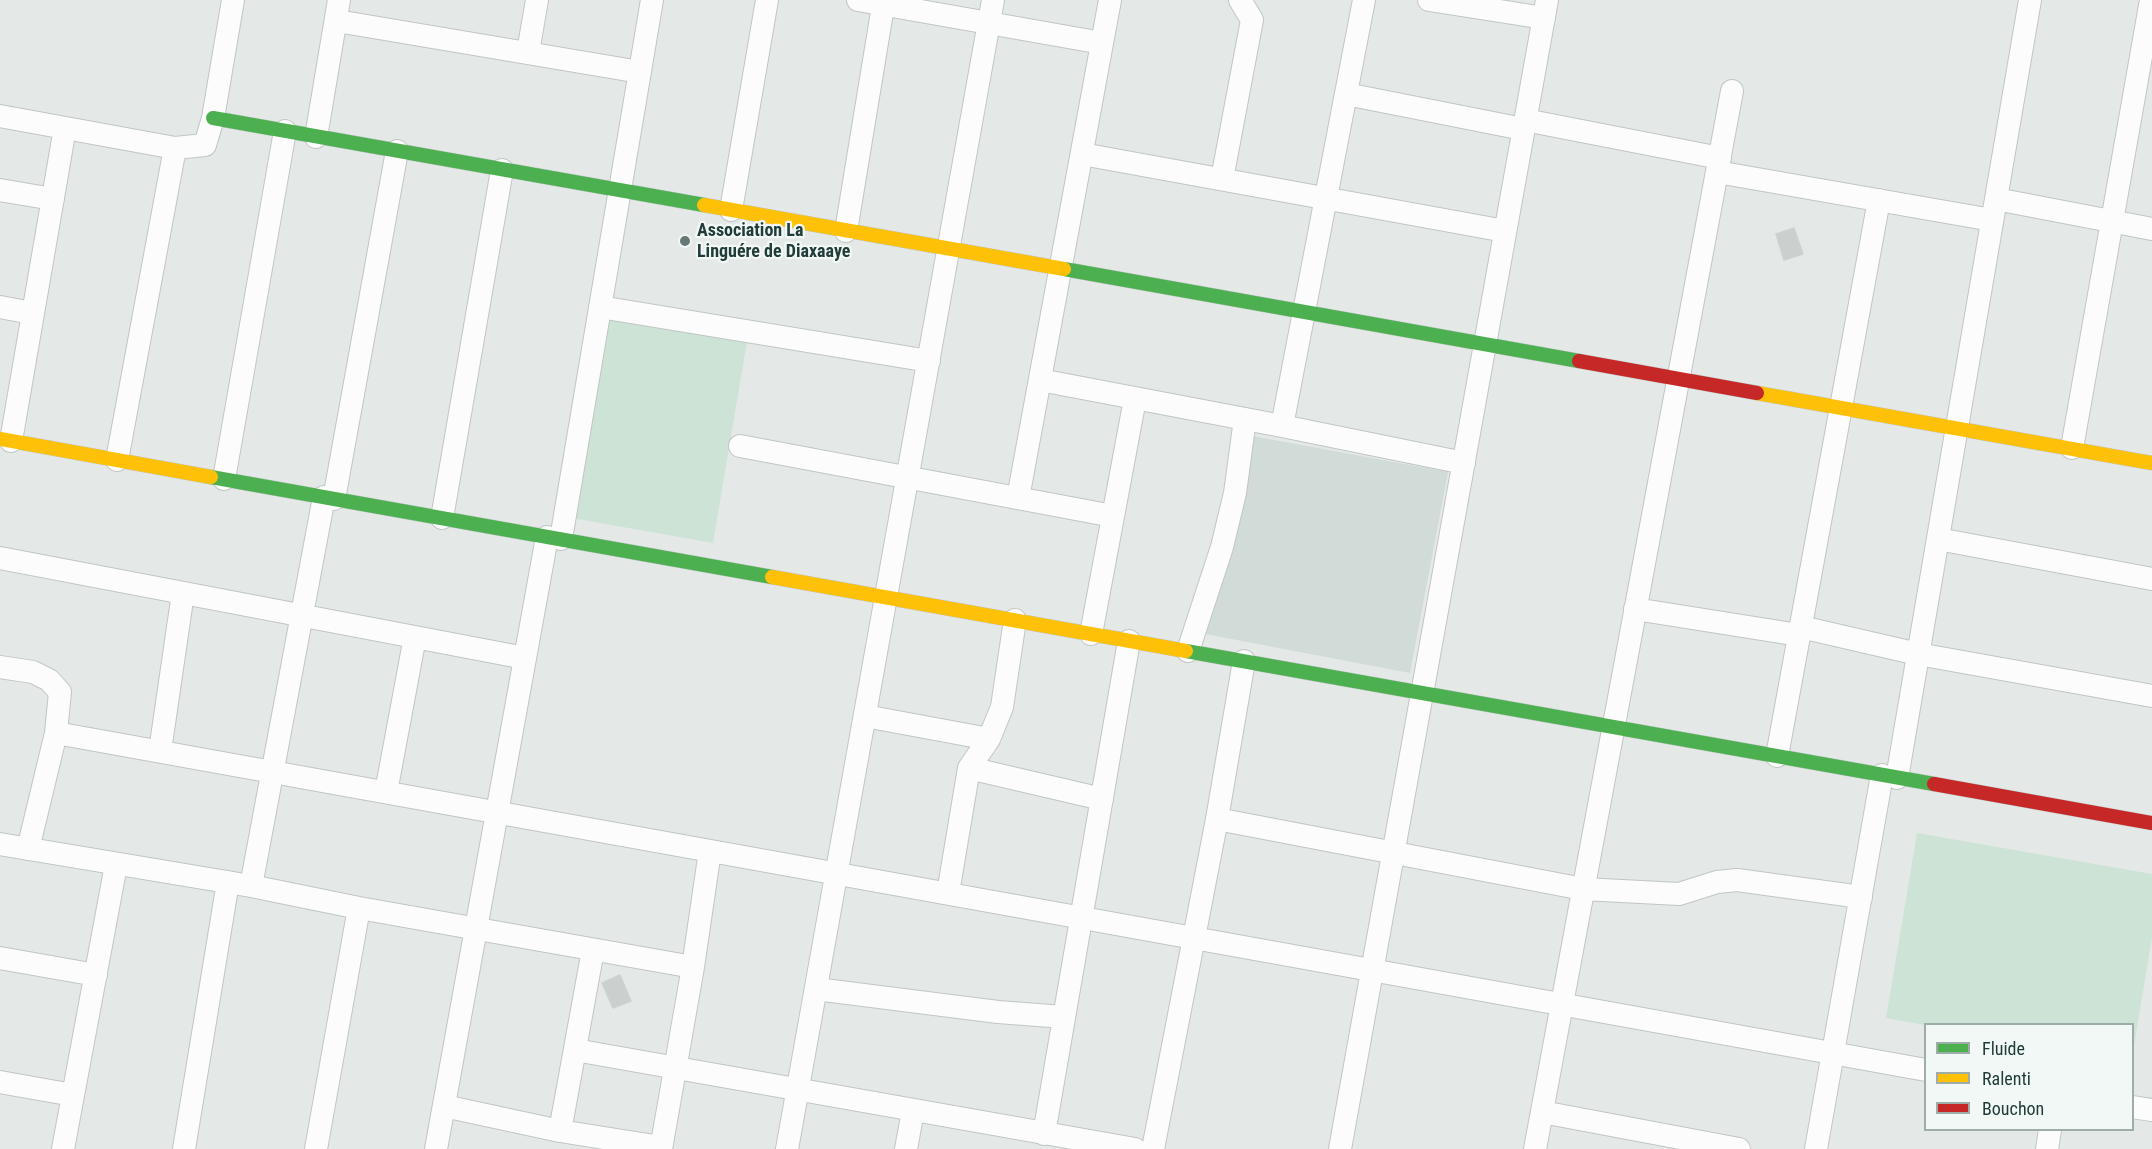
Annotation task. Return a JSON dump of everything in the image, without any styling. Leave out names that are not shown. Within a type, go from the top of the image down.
[{"type":"street","points":[[0,116],[175,148],[205,145],[213,118],[233,0]]},
{"type":"street","points":[[528,52],[537,0]]},
{"type":"street","points":[[436,1149],[525,658],[554,538],[600,308],[652,0]]},
{"type":"street","points":[[732,210],[767,0]]},
{"type":"street","points":[[858,0],[884,2],[1102,43]]},
{"type":"street","points":[[787,1149],[993,0]]},
{"type":"street","points":[[1018,498],[1110,0]]},
{"type":"street","points":[[1222,179],[1252,20],[1240,0]]},
{"type":"street","points":[[1282,426],[1364,0]]},
{"type":"street","points":[[1340,1149],[1545,9],[1429,0]]},
{"type":"street","points":[[1816,1149],[1861,897],[1918,654],[2030,0]]},
{"type":"street","points":[[2072,448],[2112,222],[2142,114],[2151,0]]},
{"type":"street","points":[[846,231],[884,2]]},
{"type":"street","points":[[316,136],[338,10],[528,52],[640,72]]},
{"type":"street","points":[[1535,1149],[1732,92]]},
{"type":"street","points":[[1346,94],[1524,125],[1879,200],[2112,222],[2152,229]]},
{"type":"street","points":[[213,118],[2152,463]]},
{"type":"street","points":[[65,128],[32,313],[5,440],[2152,823]]},
{"type":"street","points":[[224,479],[285,131]]},
{"type":"street","points":[[117,460],[175,148]]},
{"type":"street","points":[[184,1149],[239,884],[273,772],[302,616],[329,498],[397,151]]},
{"type":"street","points":[[1082,154],[1506,231]]},
{"type":"street","points":[[442,518],[502,170]]},
{"type":"street","points":[[0,190],[53,199]]},
{"type":"street","points":[[1777,756],[1879,200]]},
{"type":"street","points":[[0,307],[32,313]]},
{"type":"street","points":[[600,308],[929,361]]},
{"type":"street","points":[[1040,380],[1464,463]]},
{"type":"street","points":[[1091,634],[1135,399]]},
{"type":"street","points":[[1188,651],[1222,547],[1235,493],[1245,419]]},
{"type":"street","points":[[740,446],[1113,516]]},
{"type":"street","points":[[1938,539],[2152,579]]},
{"type":"street","points":[[0,558],[525,658]]},
{"type":"street","points":[[160,751],[183,593]]},
{"type":"street","points":[[1635,609],[1800,631],[2152,696]]},
{"type":"street","points":[[948,893],[969,768],[989,739],[1002,707],[1015,620]]},
{"type":"street","points":[[386,792],[415,637]]},
{"type":"street","points":[[1044,1134],[1129,641]]},
{"type":"street","points":[[1153,1149],[1244,661]]},
{"type":"street","points":[[0,667],[33,672],[49,680],[60,692],[56,732],[28,849]]},
{"type":"street","points":[[865,716],[989,739]]},
{"type":"street","points":[[56,732],[1924,1070]]},
{"type":"street","points":[[969,768],[1102,799]]},
{"type":"street","points":[[1216,819],[1583,889],[1679,894],[1718,882],[1737,880],[1861,897]]},
{"type":"street","points":[[0,844],[239,884],[693,968]]},
{"type":"street","points":[[444,1106],[560,1131],[661,1148],[693,968],[710,851]]},
{"type":"street","points":[[63,1149],[116,865]]},
{"type":"street","points":[[316,1149],[359,908]]},
{"type":"street","points":[[560,1131],[593,950]]},
{"type":"street","points":[[0,958],[96,975]]},
{"type":"street","points":[[816,989],[998,1012],[1064,1017]]},
{"type":"street","points":[[575,1050],[1134,1149]]},
{"type":"street","points":[[0,1082],[73,1095]]},
{"type":"street","points":[[2134,1107],[2152,1110]]},
{"type":"street","points":[[906,1149],[913,1111]]},
{"type":"street","points":[[1542,1112],[1739,1149]]},
{"type":"street","points":[[2047,1149],[2050,1131]]},
{"type":"shaded area","points":[[1236,433],[1448,472],[1410,673],[1200,633]]},
{"type":"green space","points":[[607,316],[747,341],[713,543],[572,518]]},
{"type":"green space","points":[[1917,833],[2152,874],[2152,938],[2134,1046],[2134,1023],[1924,1023],[1924,1025],[1886,1018]]},
{"type":"building","points":[[1794,228],[1803,254],[1784,260],[1776,234]]},
{"type":"building","points":[[620,975],[631,1001],[613,1008],[602,983]]},
{"type":"traffic: fast","points":[[213,118],[704,205]]},
{"type":"traffic: fast","points":[[1064,269],[1579,361]]},
{"type":"traffic: fast","points":[[211,477],[772,577]]},
{"type":"traffic: fast","points":[[1186,651],[1934,784]]},
{"type":"traffic: slow","points":[[704,205],[1064,269]]},
{"type":"traffic: slow","points":[[1757,393],[2152,463]]},
{"type":"traffic: slow","points":[[0,439],[211,477]]},
{"type":"traffic: slow","points":[[772,577],[1186,651]]},
{"type":"traffic: jam","points":[[1579,361],[1757,393]]},
{"type":"traffic: jam","points":[[1934,784],[2152,823]]},
{"type":"place","name":"Association La Linguére de Diaxaaye","points":[[685,241]]}]
